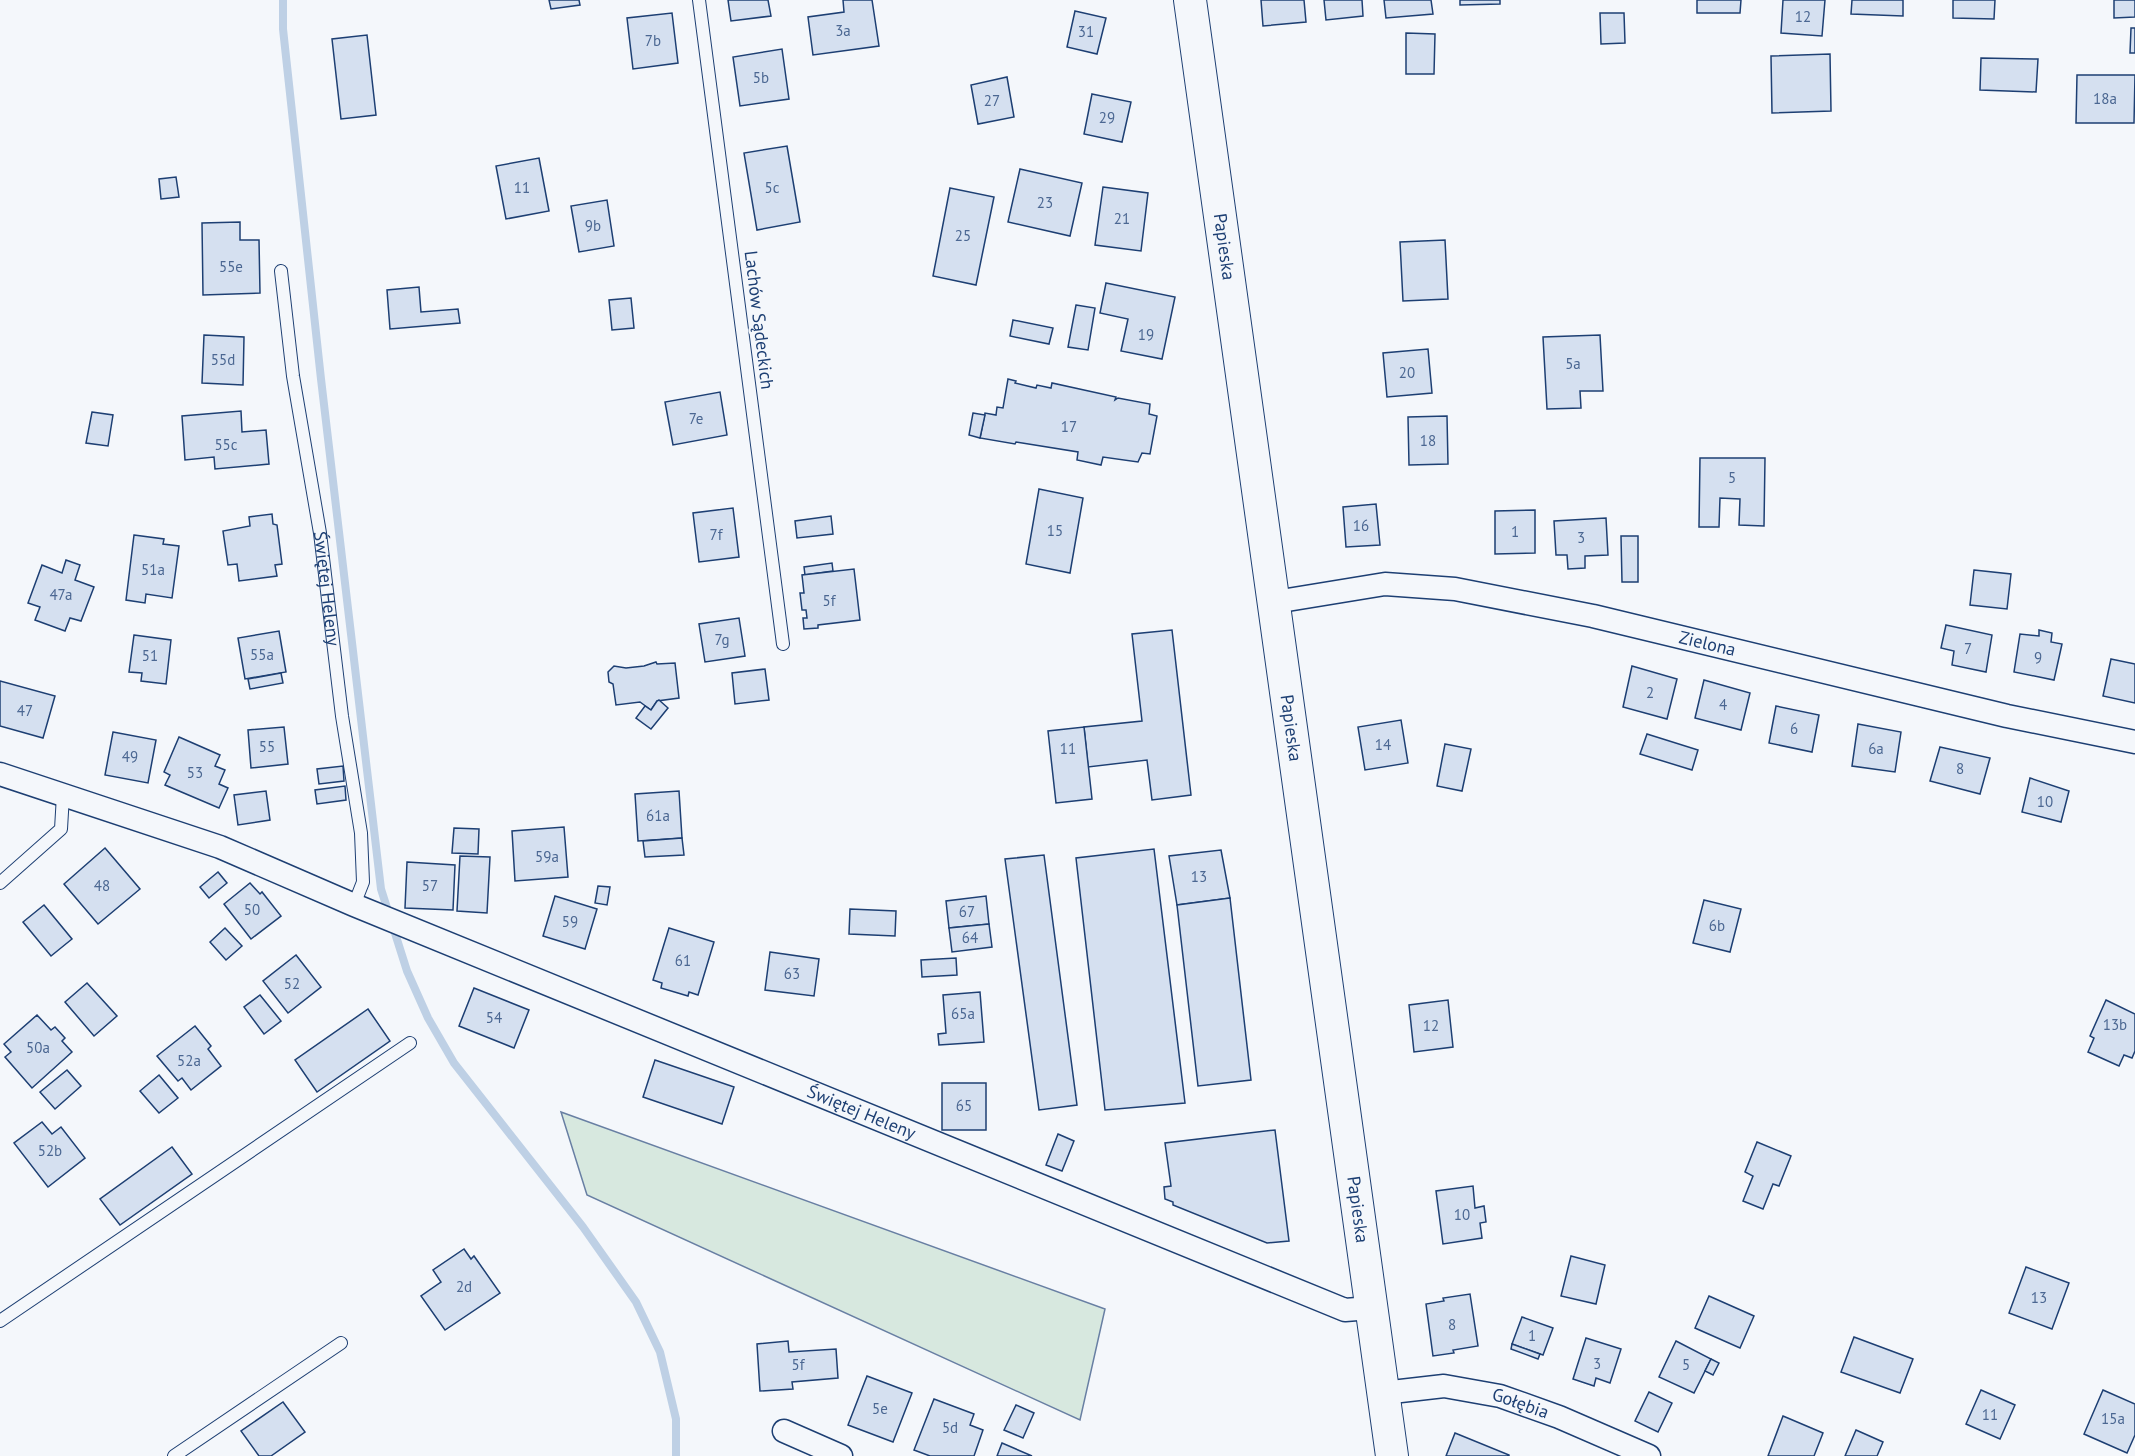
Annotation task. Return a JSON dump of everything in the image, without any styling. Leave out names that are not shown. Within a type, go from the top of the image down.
[{"type":"street","name":"Papieska","points":[[1190,0],[1392,1456]]},
{"type":"street","name":"Zielona","points":[[1275,602],[1385,584],[1455,589],[1593,616],[2007,716],[2135,742]]},
{"type":"street","name":"Świętej Heleny","points":[[0,774],[220,847],[361,908],[1345,1310],[1370,1308]]},
{"type":"street","name":"Gołębia","points":[[1383,1393],[1444,1386],[1492,1394],[1559,1417],[1649,1456]]},
{"type":"street","points":[[784,1431],[841,1456]]},
{"type":"lane","name":"Lachów Sądeckich","points":[[699,0],[783,644]]},
{"type":"lane","name":"Świętej Heleny","points":[[281,271],[293,376],[321,533],[342,716],[361,833],[363,882],[361,908]]},
{"type":"lane","points":[[0,883],[61,829],[63,795]]},
{"type":"lane","points":[[0,1321],[410,1043]]},
{"type":"lane","points":[[174,1456],[341,1343]]},
{"type":"shaded area","points":[[561,1112],[1105,1309],[1080,1420],[587,1195]]},
{"type":"building","points":[[549,0],[579,0],[580,5],[551,9]]},
{"type":"building","points":[[728,0],[768,0],[771,16],[731,21]]},
{"type":"building","points":[[843,0],[872,0],[879,46],[813,55],[808,17],[844,12]]},
{"type":"building","points":[[1261,0],[1304,0],[1306,22],[1263,26]]},
{"type":"building","points":[[1324,0],[1362,0],[1363,16],[1326,20]]},
{"type":"building","points":[[1384,0],[1431,0],[1433,14],[1386,18]]},
{"type":"building","points":[[1460,0],[1500,0],[1500,4],[1460,5]]},
{"type":"building","points":[[1697,0],[1741,0],[1740,13],[1697,13]]},
{"type":"building","points":[[1783,0],[1825,0],[1822,36],[1781,33]]},
{"type":"building","points":[[1852,0],[1903,0],[1903,16],[1851,14]]},
{"type":"building","points":[[1953,0],[1995,0],[1994,19],[1953,18]]},
{"type":"building","points":[[2114,0],[2135,0],[2135,17],[2114,18]]},
{"type":"building","points":[[1075,11],[1106,18],[1097,54],[1067,47]]},
{"type":"building","points":[[672,13],[678,63],[633,69],[627,18]]},
{"type":"building","points":[[1600,13],[1624,13],[1625,43],[1601,44]]},
{"type":"building","points":[[2131,28],[2135,28],[2135,53],[2130,53]]},
{"type":"building","points":[[1406,33],[1435,34],[1434,74],[1406,74]]},
{"type":"building","points":[[367,35],[376,115],[341,119],[332,39]]},
{"type":"building","points":[[782,49],[789,99],[740,106],[733,57]]},
{"type":"building","points":[[1830,54],[1831,111],[1772,113],[1771,56]]},
{"type":"building","points":[[1981,58],[2038,59],[2036,92],[1980,90]]},
{"type":"building","points":[[2077,75],[2135,75],[2134,123],[2076,123]]},
{"type":"building","points":[[1007,77],[1014,117],[978,124],[971,85]]},
{"type":"building","points":[[1092,94],[1131,102],[1122,142],[1084,134]]},
{"type":"building","points":[[787,146],[800,222],[757,230],[744,153]]},
{"type":"building","points":[[539,158],[549,211],[506,219],[496,166]]},
{"type":"building","points":[[1020,169],[1082,183],[1070,236],[1008,222]]},
{"type":"building","points":[[176,177],[179,197],[161,199],[159,179]]},
{"type":"building","points":[[1103,187],[1148,193],[1141,251],[1095,245]]},
{"type":"building","points":[[950,188],[994,197],[976,285],[933,276]]},
{"type":"building","points":[[607,200],[614,246],[579,252],[571,206]]},
{"type":"building","points":[[240,222],[240,240],[259,240],[260,293],[203,295],[202,223]]},
{"type":"building","points":[[1445,240],[1448,299],[1403,301],[1400,242]]},
{"type":"building","points":[[1106,283],[1175,297],[1162,359],[1121,351],[1128,319],[1100,313]]},
{"type":"building","points":[[419,287],[421,312],[458,309],[460,323],[390,329],[387,290]]},
{"type":"building","points":[[631,298],[634,328],[612,330],[609,300]]},
{"type":"building","points":[[1076,305],[1095,308],[1088,350],[1068,347]]},
{"type":"building","points":[[1013,320],[1053,328],[1049,344],[1010,336]]},
{"type":"building","points":[[204,335],[244,337],[243,385],[202,383]]},
{"type":"building","points":[[1600,335],[1603,391],[1580,391],[1581,408],[1547,409],[1543,337]]},
{"type":"building","points":[[1428,349],[1432,393],[1387,397],[1383,353]]},
{"type":"building","points":[[1008,379],[1036,388],[1037,385],[1051,388],[1052,383],[1116,397],[1115,400],[1118,398],[1150,404],[1149,414],[1157,416],[1150,454],[1142,453],[1138,462],[1103,457],[1101,465],[1077,460],[1078,452],[980,438],[985,413],[996,415],[997,407],[1003,408]]},
{"type":"building","points":[[720,392],[727,435],[673,445],[665,402]]},
{"type":"building","points":[[241,411],[242,432],[266,430],[269,464],[215,469],[214,457],[185,460],[182,416]]},
{"type":"building","points":[[92,412],[113,415],[108,446],[86,443]]},
{"type":"building","points":[[973,413],[985,415],[980,438],[969,435]]},
{"type":"building","points":[[1447,416],[1448,464],[1409,465],[1408,417]]},
{"type":"building","points":[[1700,458],[1765,458],[1764,526],[1739,525],[1740,499],[1720,498],[1719,527],[1699,527]]},
{"type":"building","points":[[1039,489],[1083,498],[1070,573],[1026,564]]},
{"type":"building","points":[[1376,504],[1380,545],[1346,547],[1343,507]]},
{"type":"building","points":[[733,508],[739,557],[699,562],[693,513]]},
{"type":"building","points":[[1535,510],[1535,553],[1495,554],[1495,511]]},
{"type":"building","points":[[272,514],[273,524],[277,525],[282,564],[275,565],[277,576],[239,581],[237,564],[228,565],[223,531],[250,526],[249,517]]},
{"type":"building","points":[[831,516],[833,534],[797,538],[795,521]]},
{"type":"building","points":[[1606,518],[1608,555],[1585,556],[1585,568],[1568,569],[1567,555],[1556,555],[1554,521]]},
{"type":"building","points":[[134,535],[164,539],[163,544],[179,546],[172,598],[146,594],[145,603],[126,600]]},
{"type":"building","points":[[1621,536],[1638,536],[1638,582],[1622,582]]},
{"type":"building","points":[[66,560],[80,565],[75,580],[94,587],[81,621],[70,618],[65,631],[35,620],[40,607],[28,603],[42,565],[62,573]]},
{"type":"building","points":[[832,563],[833,571],[805,575],[804,567]]},
{"type":"building","points":[[854,569],[860,620],[804,629],[803,618],[807,618],[806,610],[802,610],[800,593],[804,593],[802,575]]},
{"type":"building","points":[[1974,570],[2011,574],[2007,609],[1970,605]]},
{"type":"building","points":[[739,618],[745,656],[705,662],[699,624]]},
{"type":"building","points":[[1946,625],[1992,635],[1986,672],[1952,665],[1954,651],[1941,648]]},
{"type":"building","points":[[1172,630],[1191,795],[1152,800],[1147,760],[1088,767],[1084,727],[1142,721],[1132,634]]},
{"type":"building","points":[[2039,630],[2052,633],[2051,642],[2062,644],[2054,680],[2014,672],[2020,634],[2039,636]]},
{"type":"building","points":[[279,631],[286,672],[245,679],[238,638]]},
{"type":"building","points":[[134,635],[171,640],[166,684],[141,681],[142,673],[129,672]]},
{"type":"building","points":[[2111,659],[2135,664],[2135,703],[2103,696]]},
{"type":"building","points":[[656,662],[657,664],[675,663],[679,698],[657,701],[651,710],[640,702],[616,705],[613,684],[609,682],[608,672],[614,666],[626,668]]},
{"type":"building","points":[[1632,666],[1677,679],[1667,719],[1623,707]]},
{"type":"building","points":[[765,669],[769,700],[735,704],[732,673]]},
{"type":"building","points":[[281,673],[283,683],[250,689],[248,679]]},
{"type":"building","points":[[1704,680],[1750,693],[1741,730],[1695,718]]},
{"type":"building","points":[[0,681],[55,696],[43,738],[0,726]]},
{"type":"building","points":[[659,700],[668,708],[651,729],[636,718],[645,706],[651,710]]},
{"type":"building","points":[[1776,706],[1819,715],[1812,752],[1769,743]]},
{"type":"building","points":[[1401,720],[1408,763],[1365,770],[1358,727]]},
{"type":"building","points":[[1858,724],[1901,732],[1895,772],[1852,766]]},
{"type":"building","points":[[284,727],[288,764],[251,768],[248,730]]},
{"type":"building","points":[[1084,727],[1092,799],[1056,803],[1048,731]]},
{"type":"building","points":[[113,732],[156,740],[148,783],[105,775]]},
{"type":"building","points":[[1647,734],[1698,750],[1692,770],[1640,754]]},
{"type":"building","points":[[179,737],[220,755],[215,766],[225,770],[219,784],[228,788],[219,808],[165,785],[170,775],[164,772]]},
{"type":"building","points":[[1445,744],[1471,749],[1462,791],[1437,786]]},
{"type":"building","points":[[1940,747],[1990,758],[1980,794],[1930,781]]},
{"type":"building","points":[[343,766],[344,781],[319,784],[317,769]]},
{"type":"building","points":[[2030,778],[2069,791],[2061,822],[2022,812]]},
{"type":"building","points":[[345,786],[346,800],[317,804],[315,790]]},
{"type":"building","points":[[266,791],[270,820],[238,825],[234,795]]},
{"type":"building","points":[[679,791],[682,838],[638,841],[635,794]]},
{"type":"building","points":[[564,827],[568,877],[515,881],[512,831]]},
{"type":"building","points":[[454,828],[479,829],[478,854],[452,853]]},
{"type":"building","points":[[682,838],[684,855],[645,857],[643,841]]},
{"type":"building","points":[[105,848],[140,889],[98,924],[64,884]]},
{"type":"building","points":[[1154,849],[1185,1103],[1105,1110],[1076,858]]},
{"type":"building","points":[[1221,850],[1230,898],[1177,905],[1169,856]]},
{"type":"building","points":[[1044,855],[1077,1105],[1039,1110],[1005,859]]},
{"type":"building","points":[[460,856],[490,857],[487,913],[457,911]]},
{"type":"building","points":[[407,862],[455,865],[453,910],[405,908]]},
{"type":"building","points":[[218,872],[227,883],[209,898],[200,887]]},
{"type":"building","points":[[250,883],[260,894],[262,892],[281,916],[251,939],[224,904]]},
{"type":"building","points":[[598,886],[610,887],[607,905],[595,903]]},
{"type":"building","points":[[555,896],[597,909],[585,949],[543,936]]},
{"type":"building","points":[[986,896],[989,924],[949,928],[946,901]]},
{"type":"building","points":[[1230,898],[1251,1080],[1198,1086],[1177,905]]},
{"type":"building","points":[[1704,900],[1741,909],[1730,952],[1693,943]]},
{"type":"building","points":[[44,905],[72,939],[51,956],[23,922]]},
{"type":"building","points":[[850,909],[896,911],[895,936],[849,934]]},
{"type":"building","points":[[989,924],[992,947],[952,952],[949,928]]},
{"type":"building","points":[[225,928],[242,946],[226,960],[210,942]]},
{"type":"building","points":[[669,928],[714,942],[698,995],[689,992],[688,996],[661,988],[662,983],[653,980]]},
{"type":"building","points":[[770,952],[819,959],[814,996],[765,990]]},
{"type":"building","points":[[296,955],[321,987],[288,1013],[263,981]]},
{"type":"building","points":[[956,958],[957,975],[922,977],[921,960]]},
{"type":"building","points":[[87,983],[117,1016],[94,1036],[65,1002]]},
{"type":"building","points":[[474,988],[529,1010],[514,1048],[459,1026]]},
{"type":"building","points":[[980,992],[984,1042],[939,1045],[938,1034],[946,1033],[943,995]]},
{"type":"building","points":[[260,995],[281,1021],[264,1034],[244,1007]]},
{"type":"building","points":[[1448,1000],[1453,1047],[1414,1052],[1409,1005]]},
{"type":"building","points":[[2106,1000],[2135,1014],[2135,1051],[2132,1058],[2124,1055],[2119,1066],[2088,1052],[2094,1038],[2090,1036]]},
{"type":"building","points":[[368,1009],[390,1041],[317,1092],[295,1060]]},
{"type":"building","points":[[37,1015],[51,1030],[55,1027],[65,1038],[62,1041],[72,1052],[32,1088],[5,1057],[11,1052],[4,1044]]},
{"type":"building","points":[[195,1026],[211,1046],[208,1049],[221,1066],[191,1090],[182,1078],[178,1081],[157,1056]]},
{"type":"building","points":[[655,1060],[734,1087],[722,1124],[643,1097]]},
{"type":"building","points":[[67,1070],[81,1086],[55,1109],[40,1092]]},
{"type":"building","points":[[159,1075],[178,1098],[159,1113],[140,1091]]},
{"type":"building","points":[[942,1083],[986,1083],[986,1130],[942,1130]]},
{"type":"building","points":[[42,1122],[52,1134],[61,1127],[85,1158],[48,1187],[14,1143]]},
{"type":"building","points":[[1275,1130],[1289,1241],[1267,1243],[1173,1205],[1173,1202],[1165,1199],[1164,1187],[1171,1186],[1165,1143]]},
{"type":"building","points":[[1058,1134],[1074,1141],[1062,1171],[1046,1165]]},
{"type":"building","points":[[1757,1142],[1791,1156],[1779,1186],[1773,1184],[1763,1209],[1743,1201],[1753,1176],[1745,1172]]},
{"type":"building","points":[[172,1147],[192,1174],[120,1225],[100,1199]]},
{"type":"building","points":[[1473,1186],[1475,1208],[1484,1206],[1486,1222],[1480,1223],[1482,1238],[1443,1244],[1436,1191]]},
{"type":"building","points":[[464,1249],[471,1259],[474,1256],[500,1293],[445,1330],[421,1296],[441,1282],[433,1270]]},
{"type":"building","points":[[1571,1256],[1605,1265],[1596,1304],[1561,1296]]},
{"type":"building","points":[[2026,1267],[2069,1283],[2052,1329],[2009,1313]]},
{"type":"building","points":[[1470,1294],[1478,1346],[1433,1356],[1426,1304],[1444,1301],[1443,1298]]},
{"type":"building","points":[[1709,1296],[1754,1316],[1740,1348],[1695,1328]]},
{"type":"building","points":[[1522,1317],[1553,1328],[1543,1355],[1512,1344]]},
{"type":"building","points":[[1854,1337],[1913,1359],[1900,1393],[1841,1372]]},
{"type":"building","points":[[1586,1338],[1621,1349],[1610,1383],[1596,1378],[1594,1386],[1573,1379]]},
{"type":"building","points":[[788,1341],[789,1352],[836,1349],[838,1378],[792,1382],[793,1389],[760,1391],[757,1344]]},
{"type":"building","points":[[1676,1341],[1711,1359],[1694,1393],[1659,1377]]},
{"type":"building","points":[[1512,1344],[1540,1354],[1538,1359],[1511,1349]]},
{"type":"building","points":[[1711,1359],[1719,1363],[1713,1375],[1705,1371]]},
{"type":"building","points":[[867,1376],[912,1393],[893,1442],[848,1425]]},
{"type":"building","points":[[1981,1390],[2015,1405],[2000,1439],[1966,1424]]},
{"type":"building","points":[[2103,1390],[2135,1404],[2135,1435],[2127,1453],[2084,1434]]},
{"type":"building","points":[[1649,1392],[1672,1403],[1658,1432],[1635,1421]]},
{"type":"building","points":[[934,1399],[974,1414],[970,1425],[983,1430],[974,1456],[930,1456],[914,1450]]},
{"type":"building","points":[[283,1402],[305,1432],[271,1456],[259,1456],[241,1431]]},
{"type":"building","points":[[1016,1405],[1034,1413],[1023,1438],[1004,1430]]},
{"type":"building","points":[[1783,1416],[1823,1433],[1814,1456],[1768,1456]]},
{"type":"building","points":[[1856,1430],[1883,1442],[1877,1456],[1845,1456]]},
{"type":"building","points":[[1455,1433],[1509,1455],[1509,1456],[1446,1456]]},
{"type":"building","points":[[1002,1443],[1032,1456],[997,1456]]},
{"type":"waterway","points":[[283,0],[283,29],[321,379],[381,889],[407,971],[428,1018],[454,1063],[583,1227],[636,1302],[660,1352],[676,1419],[676,1456]]}]
